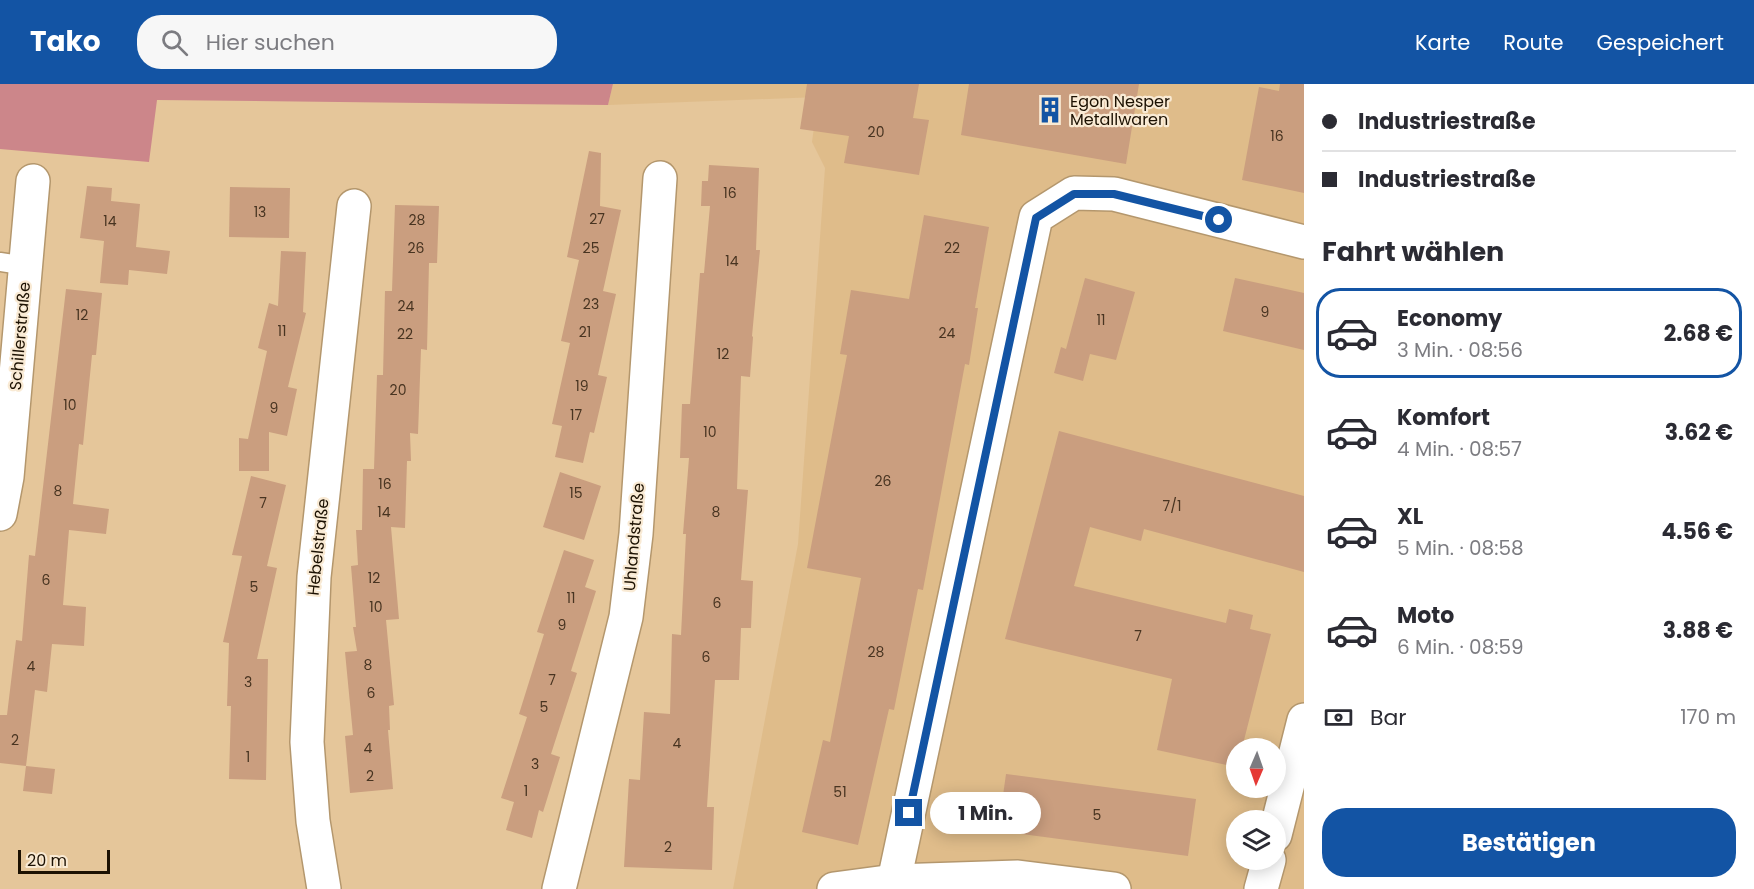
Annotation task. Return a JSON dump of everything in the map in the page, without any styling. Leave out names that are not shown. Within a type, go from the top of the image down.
[{"type":"street","name":"Uhlandstraße","points":[[559,889],[626,617],[636,534],[660,178]]},
{"type":"street","name":"Schillerstraße","points":[[0,514],[7,477],[14,264],[33,182]]},
{"type":"street","points":[[894,881],[1036,218],[1074,194],[1114,194],[1304,242]]},
{"type":"street","name":"Hebelstraße","points":[[324,889],[313,821],[307,742],[312,612],[354,206]]},
{"type":"street","points":[[1281,810],[1304,720]]},
{"type":"street","points":[[1261,889],[1266,870]]},
{"type":"street","points":[[834,889],[894,881],[1018,877],[1113,889]]},
{"type":"shaded area","points":[[0,84],[613,84],[608,105],[157,100],[149,162],[0,149]]},
{"type":"shaded area","points":[[613,84],[1304,84],[1304,889],[733,889],[798,544],[825,168],[812,142],[818,97],[608,105]]},
{"type":"building","points":[[807,84],[919,84],[913,118],[929,120],[919,175],[844,163],[849,136],[800,129]]},
{"type":"building","name":"Egon Nesper Metallwaren","points":[[969,84],[1139,84],[1126,164],[961,135]]},
{"type":"building","points":[[1280,84],[1304,84],[1304,193],[1242,180],[1259,87],[1279,91]]},
{"type":"building","points":[[589,151],[601,153],[600,206],[621,210],[603,291],[616,294],[598,375],[607,377],[594,433],[590,432],[583,463],[555,457],[562,426],[552,424],[570,343],[561,341],[579,260],[567,257]]},
{"type":"building","points":[[709,165],[759,168],[756,250],[760,250],[750,377],[741,376],[737,489],[748,490],[741,580],[753,581],[751,628],[741,628],[739,680],[715,680],[707,807],[714,807],[712,870],[624,867],[629,779],[640,780],[644,712],[670,714],[672,634],[681,635],[686,534],[683,534],[689,458],[680,458],[682,404],[690,404],[700,273],[704,273],[710,206],[701,206],[702,181],[708,181]]},
{"type":"building","points":[[87,186],[112,188],[111,201],[140,204],[136,247],[170,251],[167,274],[129,270],[128,285],[100,283],[104,241],[80,238]]},
{"type":"building","points":[[230,187],[290,188],[289,238],[229,237]]},
{"type":"building","points":[[395,205],[439,206],[437,263],[429,263],[427,350],[421,349],[418,434],[410,433],[411,461],[407,461],[405,528],[391,527],[399,619],[386,620],[394,705],[389,706],[390,730],[388,730],[393,789],[350,793],[345,736],[353,735],[345,652],[357,651],[353,627],[356,627],[351,566],[358,565],[356,530],[362,530],[363,469],[374,469],[377,375],[383,375],[385,291],[392,291]]},
{"type":"building","points":[[924,215],[989,227],[975,308],[978,308],[969,365],[965,364],[923,590],[918,589],[894,710],[889,709],[858,845],[802,832],[823,740],[830,742],[861,578],[807,568],[847,355],[840,354],[851,290],[909,299]]},
{"type":"building","points":[[281,251],[306,252],[303,312],[306,313],[288,387],[297,389],[287,436],[269,432],[269,471],[239,471],[239,438],[248,439],[267,351],[258,348],[269,303],[278,306]]},
{"type":"building","points":[[1085,278],[1135,292],[1116,360],[1090,354],[1083,381],[1054,373],[1061,347],[1066,349]]},
{"type":"building","points":[[1235,278],[1304,293],[1304,350],[1223,331]]},
{"type":"building","points":[[66,289],[102,293],[96,355],[92,355],[83,445],[79,444],[73,504],[109,509],[106,534],[69,530],[63,605],[86,607],[84,646],[52,644],[47,692],[35,690],[26,766],[0,763],[0,715],[7,715],[16,640],[22,641],[29,555],[35,556]]},
{"type":"building","points":[[1059,431],[1304,496],[1304,572],[1144,529],[1141,541],[1090,527],[1074,586],[1226,623],[1229,609],[1253,615],[1250,629],[1271,634],[1245,738],[1226,738],[1226,765],[1157,750],[1172,679],[1005,639]]},
{"type":"building","points":[[560,472],[601,486],[584,540],[543,527]]},
{"type":"building","points":[[251,476],[286,485],[267,566],[277,568],[257,659],[268,659],[266,780],[229,779],[231,706],[227,706],[229,643],[223,642],[242,556],[232,555]]},
{"type":"building","points":[[564,550],[594,560],[585,587],[596,591],[571,671],[577,673],[551,754],[560,757],[543,812],[539,810],[532,838],[506,830],[514,802],[501,798],[527,717],[519,714],[544,634],[537,632]]},
{"type":"building","points":[[26,766],[55,769],[52,794],[23,791]]},
{"type":"building","points":[[1006,774],[1196,799],[1188,856],[998,831]]},
{"type":"place","name":"Egon Nesper Metallwaren","points":[[1050,110]]},
{"type":"route","points":[[909,813],[1036,218],[1074,194],[1114,194],[1219,220]]}]
